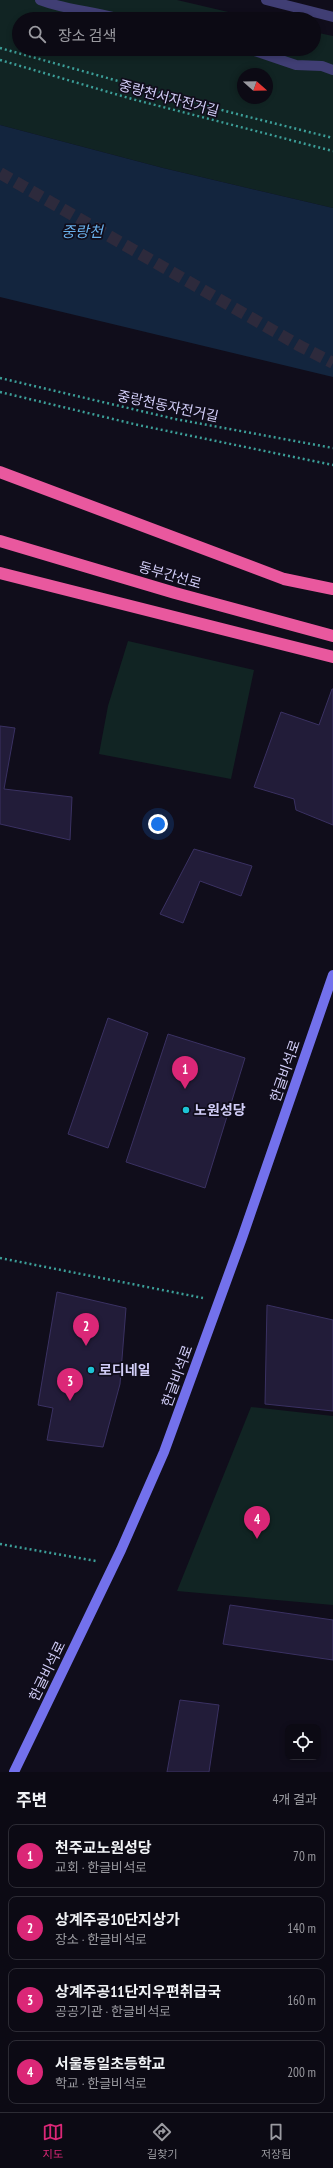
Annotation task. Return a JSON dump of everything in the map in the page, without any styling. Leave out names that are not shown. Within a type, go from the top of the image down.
[{"type":"highway","points":[[0,472],[284,579],[333,589]]},
{"type":"highway","name":"동부간선로","points":[[0,541],[175,593],[333,636]]},
{"type":"highway","points":[[0,573],[333,657]]},
{"type":"main road","name":"한글비석로","points":[[14,1772],[114,1565],[164,1452],[219,1301],[333,976]]},
{"type":"street","points":[[40,0],[57,6],[90,12]]},
{"type":"street","points":[[266,0],[313,12]]},
{"type":"street","points":[[321,14],[333,17]]},
{"type":"street","points":[[270,56],[296,65],[322,66],[333,70]]},
{"type":"path","points":[[0,48],[12,51]]},
{"type":"path","points":[[29,56],[229,112],[333,138]]},
{"type":"path","name":"중랑천서자전거길","points":[[0,60],[125,97],[333,151]]},
{"type":"path","name":"중랑천동자전거길","points":[[0,378],[175,419],[333,448]]},
{"type":"path","points":[[0,392],[138,425],[333,465]]},
{"type":"path","points":[[0,1258],[219,1301]]},
{"type":"path","points":[[0,1544],[114,1565]]},
{"type":"green space","points":[[0,0],[177,0],[228,12],[12,12],[12,56],[321,56],[321,33],[333,36],[333,208],[163,168],[0,125]]},
{"type":"green space","points":[[128,641],[254,670],[231,779],[99,754],[108,706]]},
{"type":"green space","points":[[251,1407],[333,1416],[333,1605],[177,1591]]},
{"type":"water","name":"중랑천","points":[[0,125],[163,168],[333,208],[333,377],[0,297]]},
{"type":"building","points":[[332,689],[333,825],[296,810],[294,799],[254,787],[281,712],[319,725]]},
{"type":"building","points":[[0,726],[15,728],[4,789],[72,797],[70,840],[0,824]]},
{"type":"building","points":[[194,849],[252,866],[241,896],[200,881],[183,923],[160,914]]},
{"type":"building","points":[[108,1018],[148,1033],[108,1148],[68,1134]]},
{"type":"building","name":"노원성당","points":[[168,1034],[245,1058],[205,1188],[126,1162]]},
{"type":"building","points":[[57,1292],[126,1308],[120,1384],[103,1447],[47,1440],[53,1408],[38,1405]]},
{"type":"building","points":[[267,1305],[333,1320],[333,1411],[265,1404]]},
{"type":"building","points":[[230,1605],[333,1620],[333,1660],[223,1644]]},
{"type":"building","points":[[180,1700],[219,1705],[209,1772],[167,1772]]},
{"type":"tunnel","points":[[0,173],[300,346],[333,363]]},
{"type":"place","name":"천주교노원성당","points":[[185,1089]]},
{"type":"place","name":"노원성당","points":[[186,1110]]},
{"type":"place","name":"상계주공10단지상가","points":[[86,1346]]},
{"type":"place","name":"로디네일","points":[[91,1370]]},
{"type":"place","name":"상계주공11단지우편취급국","points":[[70,1401]]},
{"type":"place","name":"서울동일초등학교","points":[[257,1539]]}]
